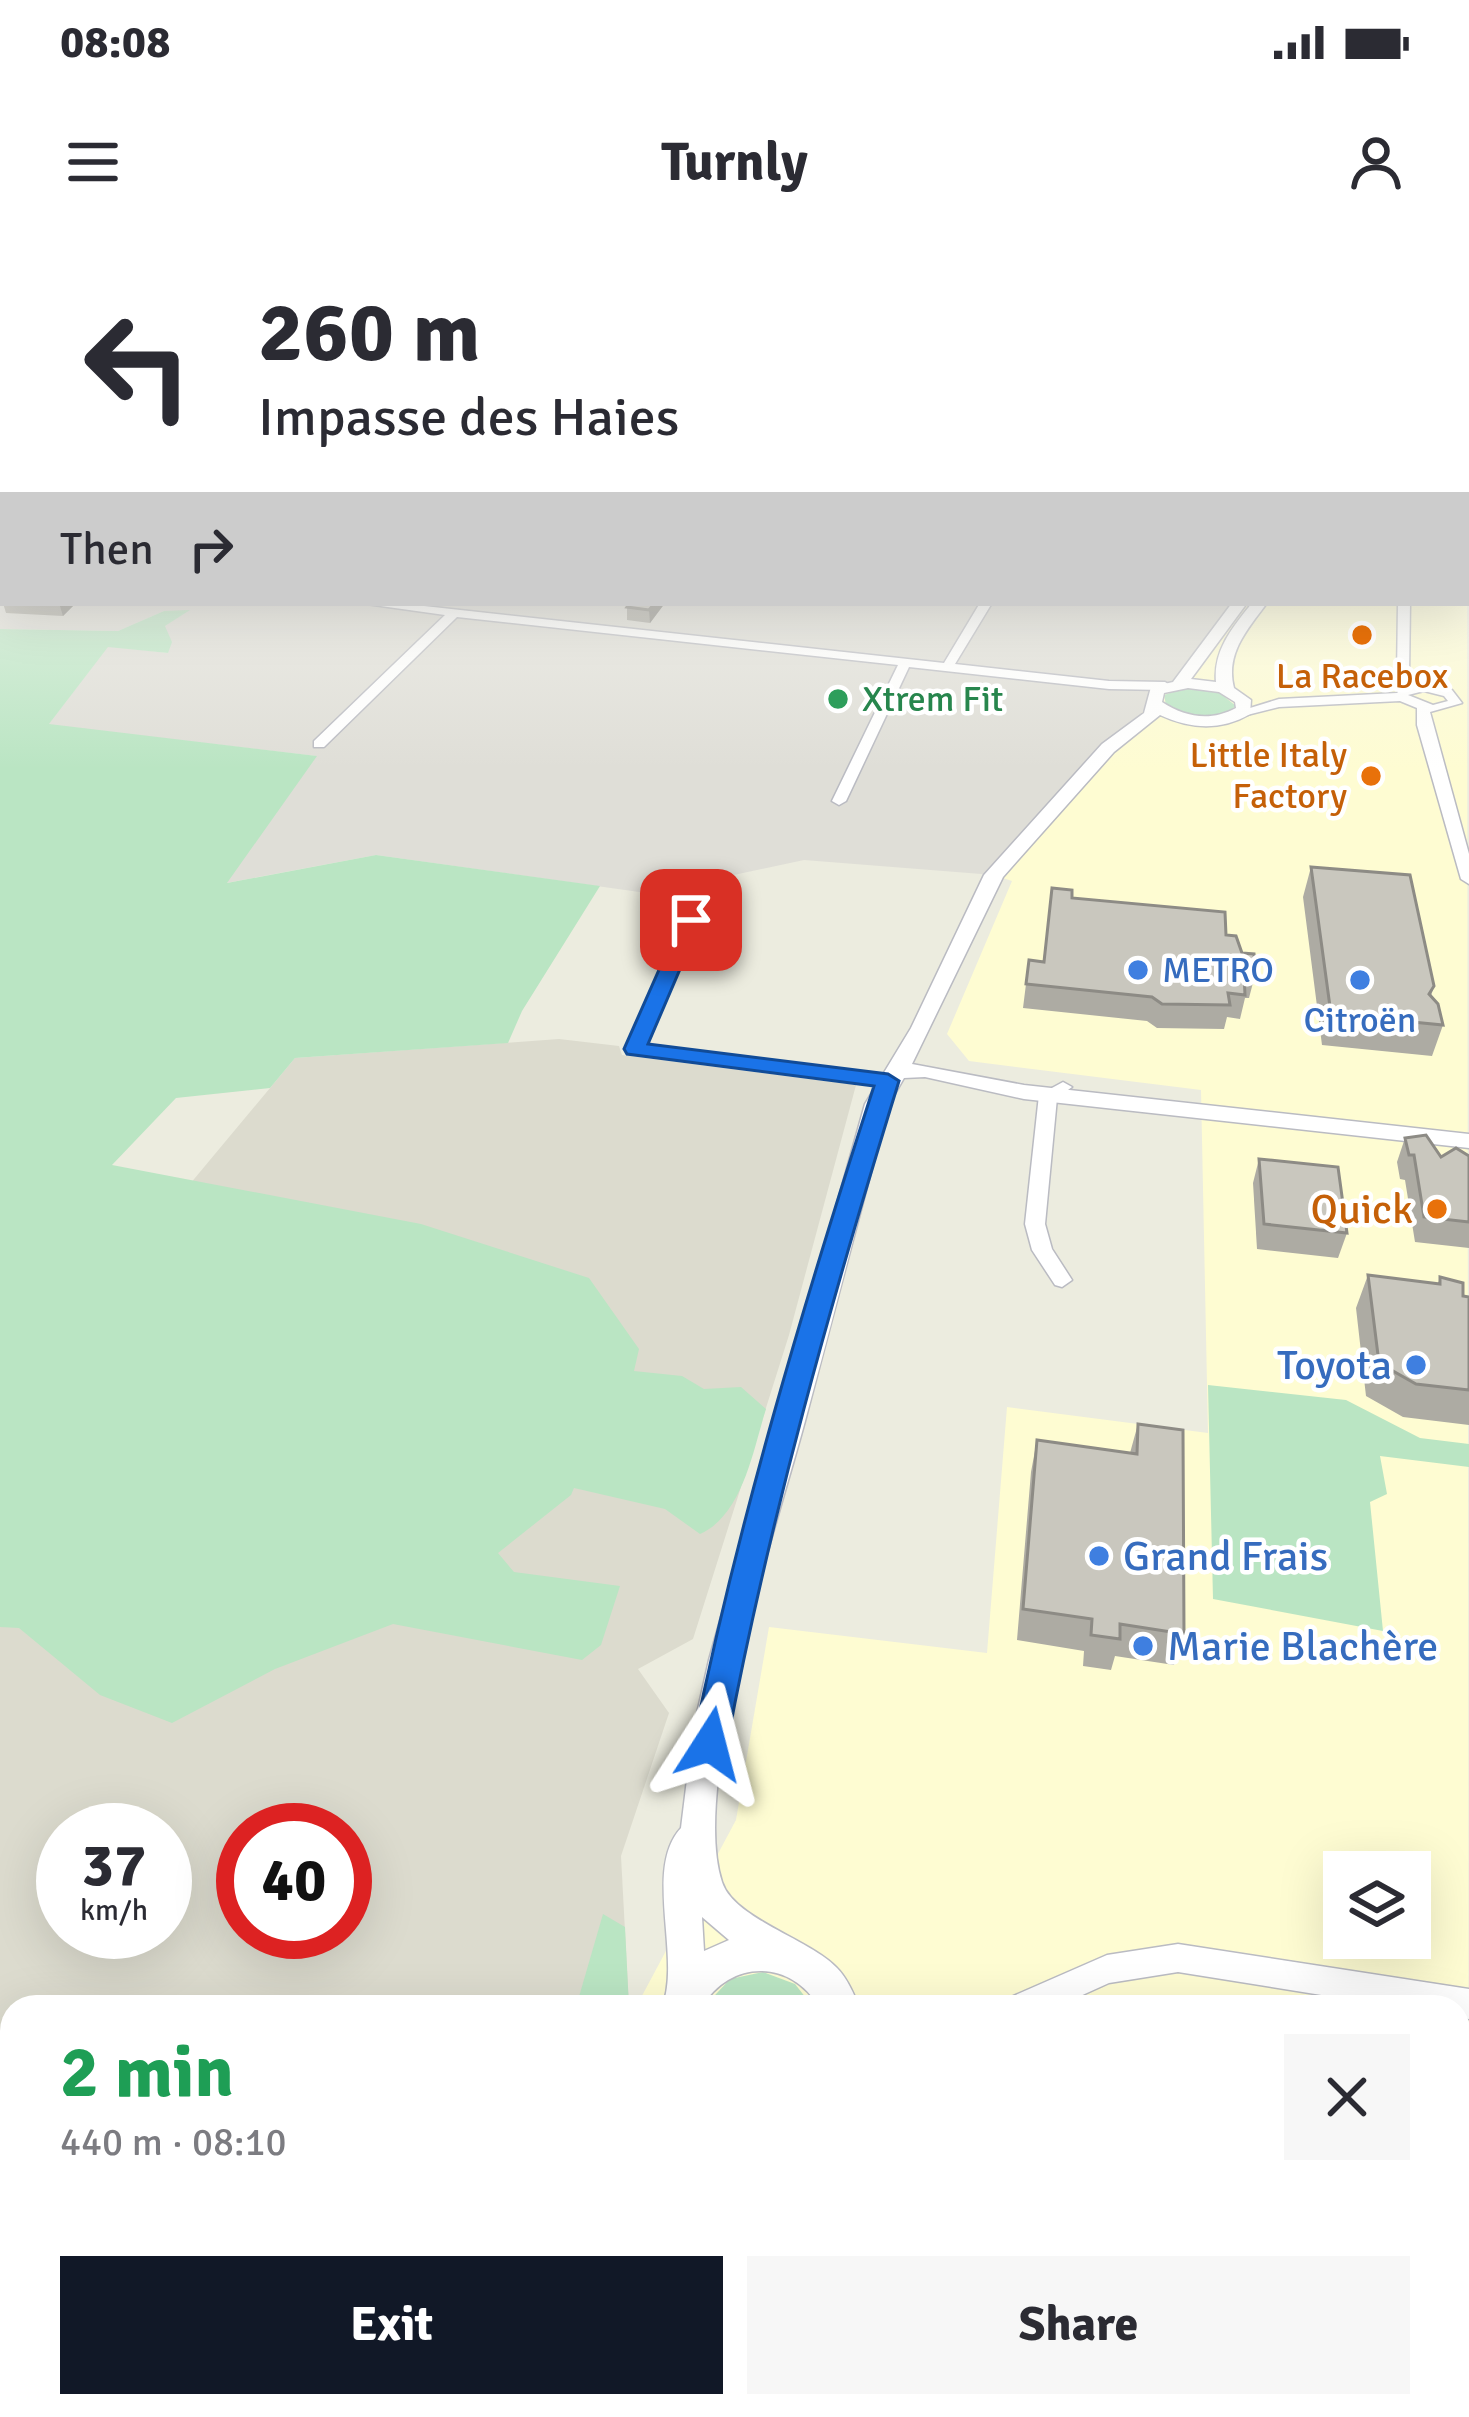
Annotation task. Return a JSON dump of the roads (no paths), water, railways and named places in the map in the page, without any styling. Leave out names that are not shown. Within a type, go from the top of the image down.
[{"type":"street","points":[[389,606],[1163,694],[1290,703],[1466,687]]},
{"type":"street","points":[[489,618],[503,606]]},
{"type":"street","points":[[947,668],[984,606]]},
{"type":"street","points":[[685,1995],[682,1878],[701,1803],[732,1631],[848,1207],[891,1076],[922,1028],[988,884],[1237,606]]},
{"type":"street","points":[[1236,699],[1222,676],[1230,644],[1258,606]]},
{"type":"street","points":[[1404,606],[1403,676],[1407,692],[1423,708],[1469,879]]},
{"type":"street","points":[[319,744],[453,614]]},
{"type":"street","points":[[839,801],[905,664]]},
{"type":"street","points":[[1423,708],[1454,704],[1456,699],[1444,691]]},
{"type":"street","points":[[1163,694],[1197,721]]},
{"type":"street","points":[[1092,767],[1143,736],[1197,721],[1227,720],[1236,699]]},
{"type":"street","points":[[693,914],[635,1049],[891,1076],[933,1071],[988,1086],[1423,1126],[1469,1126]]},
{"type":"street","points":[[922,1028],[936,1050],[964,1069],[1055,1090],[1469,1141]]},
{"type":"street","points":[[1055,1090],[1035,1225],[1042,1250],[1062,1280]]},
{"type":"street","points":[[701,1803],[700,1859],[708,1895],[737,1922],[817,1972],[836,1995]]},
{"type":"street","points":[[690,1995],[724,1958],[752,1950],[791,1956]]},
{"type":"street","points":[[1049,1995],[1107,1969],[1178,1958],[1412,1995]]},
{"type":"place","name":"La Racebox","points":[[1362,635]]},
{"type":"place","name":"Xtrem Fit","points":[[838,699]]},
{"type":"place","name":"Little Italy Factory","points":[[1371,776]]},
{"type":"place","name":"METRO","points":[[1138,970]]},
{"type":"place","name":"Citroën","points":[[1360,980]]},
{"type":"place","name":"Quick","points":[[1437,1209]]},
{"type":"place","name":"Toyota","points":[[1416,1365]]},
{"type":"place","name":"Grand Frais","points":[[1099,1556]]},
{"type":"place","name":"Marie Blachère","points":[[1143,1646]]}]
